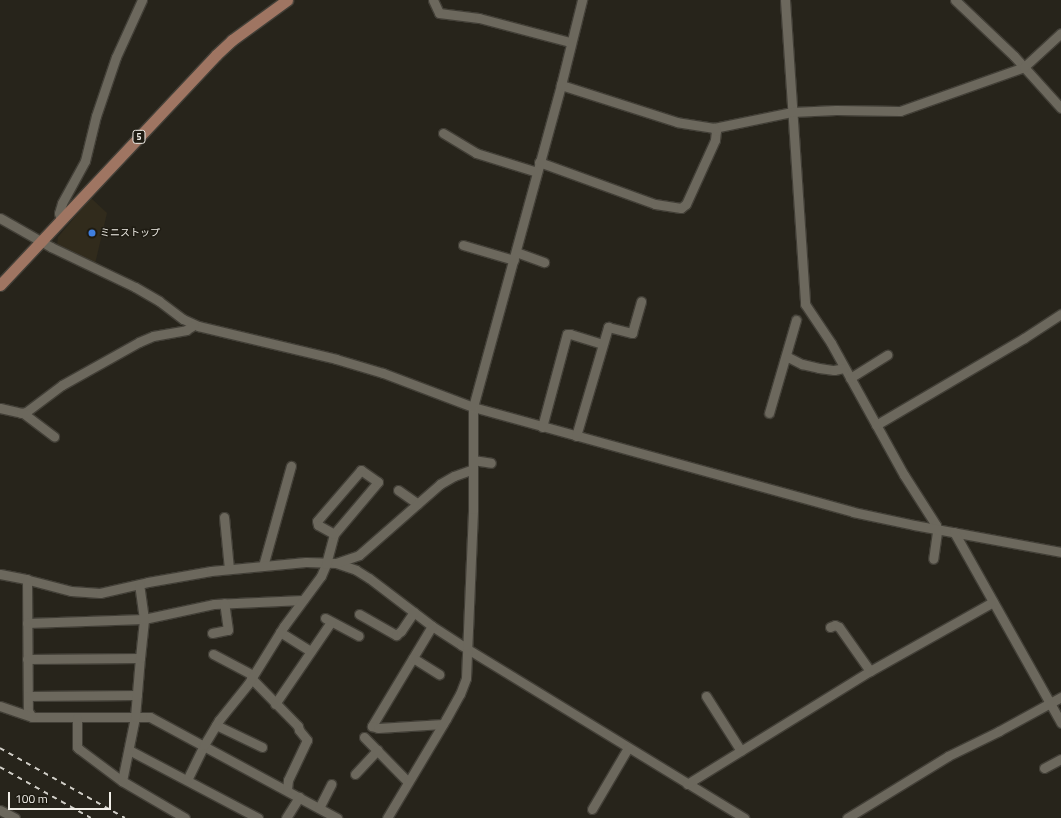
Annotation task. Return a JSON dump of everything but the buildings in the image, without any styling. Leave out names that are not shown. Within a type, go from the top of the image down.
[{"type":"main road","name":"5","points":[[0,285],[216,55],[232,40],[287,0]]},
{"type":"street","points":[[61,220],[59,213],[62,203],[85,161],[98,111],[119,49],[142,0]]},
{"type":"street","points":[[433,0],[439,13],[479,18],[570,42]]},
{"type":"street","points":[[387,818],[460,694],[466,678],[473,465],[473,407],[561,85],[570,42],[582,0]]},
{"type":"street","points":[[785,0],[803,295],[805,304],[850,378],[936,528],[933,559]]},
{"type":"street","points":[[955,0],[1060,104]]},
{"type":"street","points":[[561,85],[677,122],[714,128],[792,112],[836,110],[900,111],[1024,67],[1061,32]]},
{"type":"street","points":[[539,162],[655,204],[681,208],[686,204],[711,151],[716,134],[714,128]]},
{"type":"street","points":[[443,133],[476,153],[537,172]]},
{"type":"street","points":[[0,218],[159,300],[194,325],[336,359],[376,371],[473,407],[853,512],[888,520],[1061,552]]},
{"type":"street","points":[[463,246],[544,262]]},
{"type":"street","points":[[576,436],[608,327],[632,333],[641,301]]},
{"type":"street","points":[[876,425],[1024,338],[1061,314]]},
{"type":"street","points":[[770,413],[796,320]]},
{"type":"street","points":[[23,413],[78,376],[139,342],[153,336],[186,330],[194,325]]},
{"type":"street","points":[[542,427],[567,334],[603,344]]},
{"type":"street","points":[[850,378],[887,355]]},
{"type":"street","points":[[786,356],[802,364],[819,368],[834,370],[844,368]]},
{"type":"street","points":[[0,408],[23,413],[54,436]]},
{"type":"street","points":[[0,574],[27,579],[72,591],[94,593],[229,569],[306,562],[326,564],[336,563],[359,554],[447,480],[473,465],[491,463]]},
{"type":"street","points":[[264,566],[291,466]]},
{"type":"street","points":[[187,780],[216,725],[252,677],[280,632],[320,576],[326,564],[334,534],[378,482],[361,470],[318,521],[318,525],[334,534]]},
{"type":"street","points":[[398,490],[418,504]]},
{"type":"street","points":[[224,517],[229,569]]},
{"type":"street","points":[[954,532],[1061,723]]},
{"type":"street","points":[[336,563],[356,570],[370,578],[432,626],[744,818]]},
{"type":"street","points":[[27,579],[28,711],[32,717]]},
{"type":"street","points":[[122,781],[135,717],[144,619],[139,584]]},
{"type":"street","points":[[28,622],[144,619],[198,606],[224,603],[303,600]]},
{"type":"street","points":[[687,784],[870,671],[993,602]]},
{"type":"street","points":[[212,633],[228,630],[224,603]]},
{"type":"street","points":[[359,614],[396,635],[401,631],[414,612]]},
{"type":"street","points":[[275,704],[311,652],[328,620],[359,636]]},
{"type":"street","points":[[830,627],[835,625],[839,627],[870,671]]},
{"type":"street","points":[[432,626],[372,726],[378,728],[443,724]]},
{"type":"street","points":[[280,632],[311,652]]},
{"type":"street","points":[[214,654],[252,677],[275,704],[298,726],[299,730],[307,740],[288,780],[287,790]]},
{"type":"street","points":[[28,659],[140,658]]},
{"type":"street","points":[[413,658],[440,674]]},
{"type":"street","points":[[28,696],[137,696]]},
{"type":"street","points":[[706,696],[741,751]]},
{"type":"street","points":[[847,818],[948,756],[999,731],[1061,697]]},
{"type":"street","points":[[0,706],[32,717],[150,717],[337,818]]},
{"type":"street","points":[[77,718],[77,747],[122,781],[185,818]]},
{"type":"street","points":[[216,725],[262,747]]},
{"type":"street","points":[[364,737],[408,782]]},
{"type":"street","points":[[592,809],[628,748]]},
{"type":"street","points":[[129,750],[258,818]]},
{"type":"street","points":[[355,774],[377,750]]},
{"type":"street","points":[[1044,768],[1061,759]]},
{"type":"street","points":[[318,808],[330,784]]},
{"type":"street","points":[[286,818],[298,797]]},
{"type":"street","points":[[0,810],[15,818]]},
{"type":"shaded area","points":[[91,198],[107,213],[95,264],[57,245],[58,237]]},
{"type":"railway","points":[[0,748],[125,818]]},
{"type":"railway","points":[[0,767],[91,818]]},
{"type":"place","name":"ミニストップ","points":[[92,233]]}]
